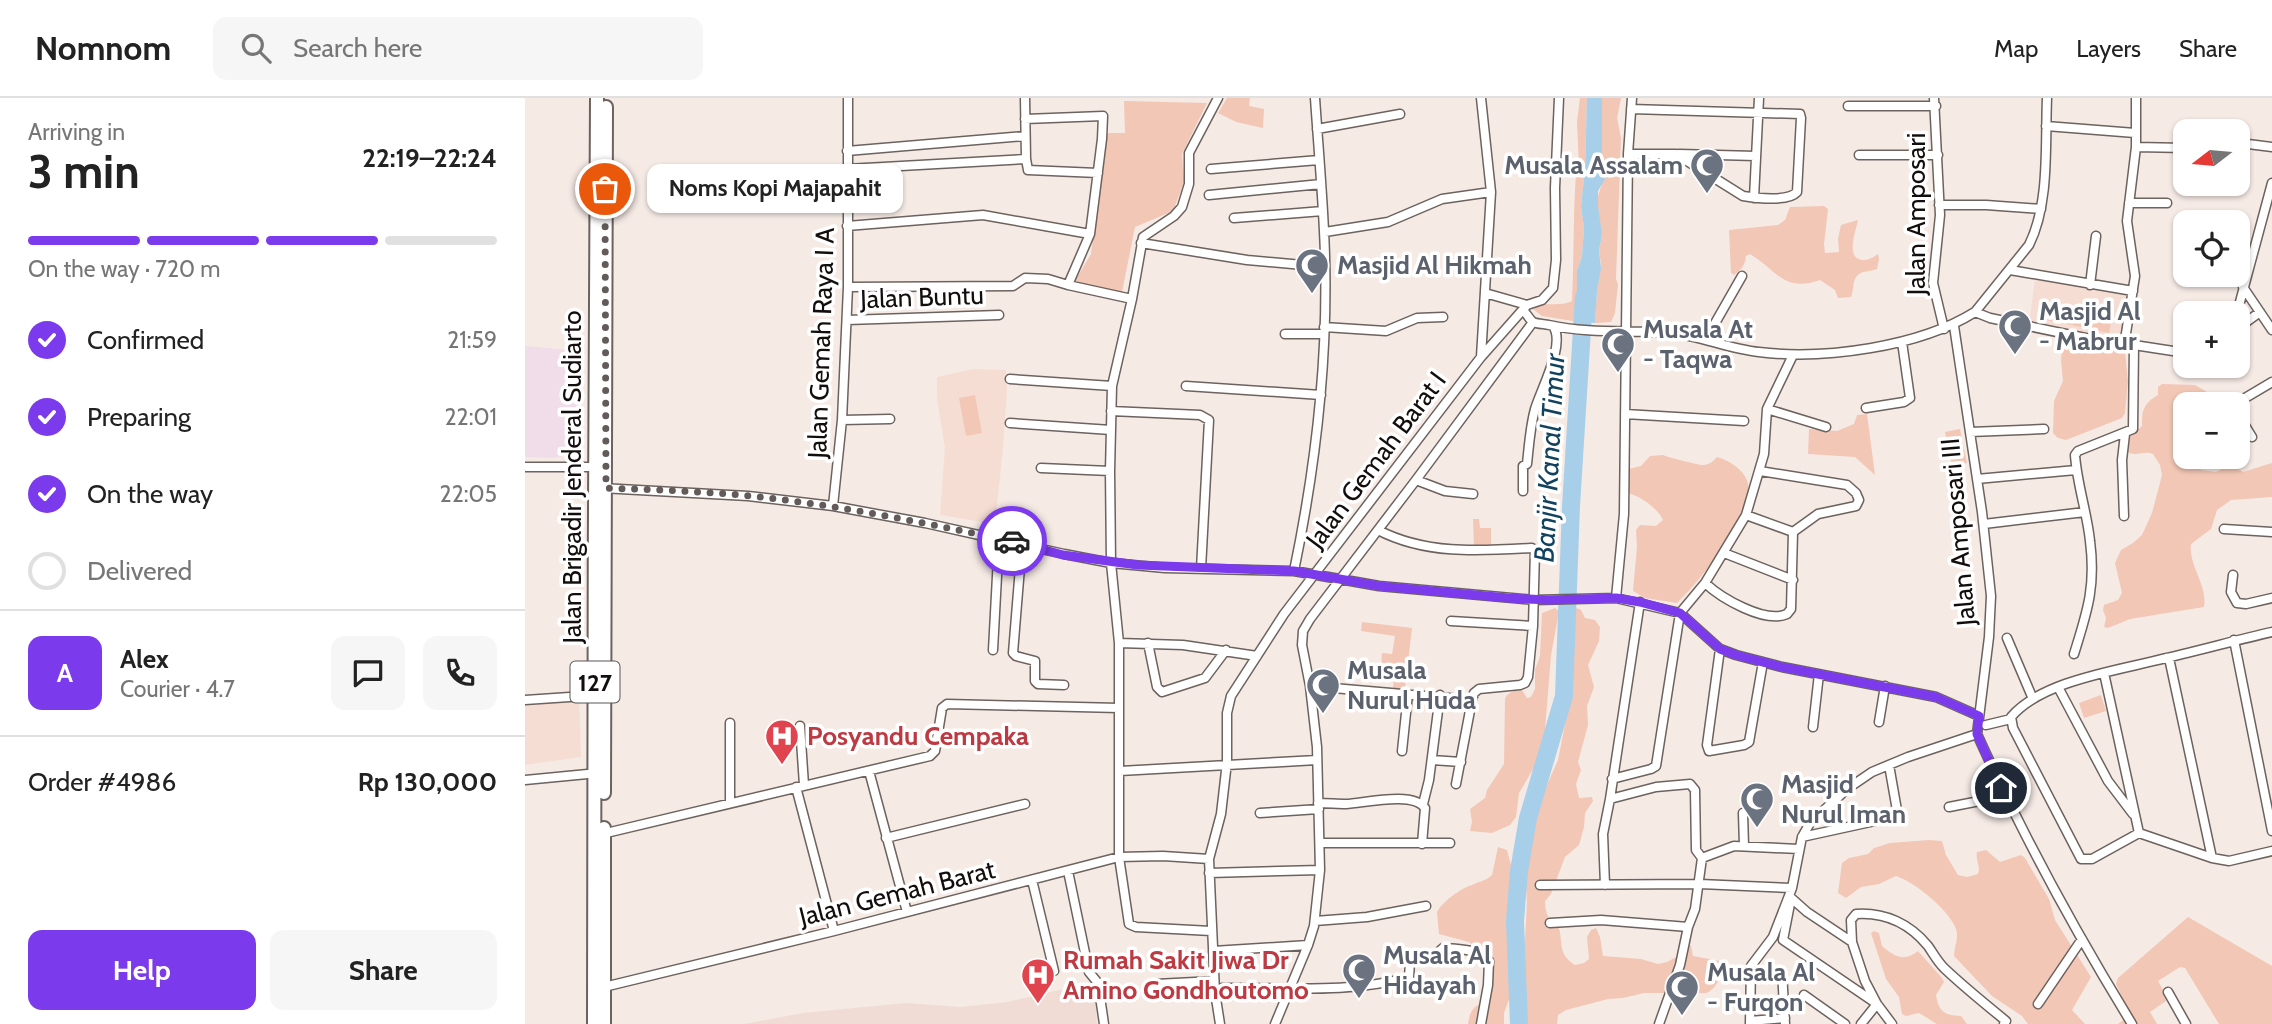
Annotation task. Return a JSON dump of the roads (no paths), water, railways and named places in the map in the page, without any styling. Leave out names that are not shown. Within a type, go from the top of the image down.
[{"type":"main road","name":"Jalan Brigadir Jenderal Sudiarto","points":[[597,98],[601,211],[600,834],[604,1024]]},
{"type":"main road","name":"Jalan Brigadir Jenderal Sudiarto","points":[[601,211],[605,98]]},
{"type":"main road","name":"Jalan Brigadir Jenderal Sudiarto","points":[[594,1024],[600,834]]},
{"type":"street","name":"Jalan Gemah Raya I A","points":[[833,506],[842,420],[847,320],[848,98]]},
{"type":"street","points":[[1025,98],[1027,168],[1032,171],[1098,173]]},
{"type":"street","points":[[1211,931],[1132,926],[1126,912],[1119,857],[1119,643],[1111,563],[1110,471],[1112,386],[1132,299],[1141,243],[1145,234],[1168,220],[1182,207],[1189,184],[1189,153],[1218,98]]},
{"type":"street","points":[[1294,571],[1308,505],[1321,395],[1324,331],[1325,232],[1315,98]]},
{"type":"street","points":[[1481,98],[1491,192],[1481,357]]},
{"type":"street","name":"Jalan Gemah Barat I","points":[[1220,1024],[1214,981],[1209,859],[1221,814],[1227,766],[1228,704],[1235,688],[1315,575],[1481,357],[1525,307],[1546,297],[1555,282],[1559,98]]},
{"type":"street","points":[[1616,598],[1624,514],[1627,153],[1632,98]]},
{"type":"street","points":[[1755,198],[1759,98]]},
{"type":"street","points":[[1533,322],[1571,329],[1670,333],[1746,350],[1793,355],[1865,349],[1902,342],[1954,326],[1975,312],[2029,245],[2041,209],[2047,98]]},
{"type":"street","points":[[2124,346],[2135,270],[2127,232],[2136,148],[2136,98]]},
{"type":"street","points":[[1848,106],[1935,102]]},
{"type":"street","name":"Jalan Amposari","points":[[1935,102],[1940,205],[1933,283],[1944,329]]},
{"type":"street","points":[[1631,109],[1797,113],[1801,118],[1797,191],[1790,197],[1755,198],[1738,194],[1676,154]]},
{"type":"street","points":[[1317,129],[1400,114]]},
{"type":"street","points":[[1025,119],[1104,118],[1090,234],[1068,285]]},
{"type":"street","points":[[2046,126],[2134,133]]},
{"type":"street","points":[[847,151],[1025,136]]},
{"type":"street","points":[[2251,146],[2272,147]]},
{"type":"street","points":[[2136,148],[2173,148]]},
{"type":"street","points":[[1627,153],[1756,156]]},
{"type":"street","points":[[1859,155],[1938,155]]},
{"type":"street","points":[[848,169],[1026,159]]},
{"type":"street","points":[[1211,169],[1319,160]]},
{"type":"street","points":[[2240,301],[2272,183]]},
{"type":"street","points":[[1209,195],[1321,184]]},
{"type":"street","points":[[1325,232],[1388,222],[1450,197],[1491,192]]},
{"type":"street","points":[[2129,203],[2167,203]]},
{"type":"street","points":[[1940,205],[2041,209]]},
{"type":"street","points":[[1234,218],[1323,211]]},
{"type":"street","points":[[847,226],[983,215],[1090,234]]},
{"type":"street","points":[[2090,285],[2096,236]]},
{"type":"street","points":[[1141,243],[1247,260],[1325,267]]},
{"type":"street","points":[[2010,270],[2133,291]]},
{"type":"street","points":[[1706,339],[1742,276]]},
{"type":"street","points":[[848,287],[1013,286],[1025,278],[1048,279],[1132,299]]},
{"type":"street","points":[[2243,288],[2272,330]]},
{"type":"street","points":[[1485,293],[1525,307],[1533,322]]},
{"type":"street","points":[[1975,312],[1990,318],[2124,346],[2173,351]]},
{"type":"street","points":[[2250,319],[2260,312]]},
{"type":"street","name":"Jalan Buntu","points":[[847,320],[999,315]]},
{"type":"street","points":[[1285,334],[1386,331],[1417,318],[1443,317]]},
{"type":"street","points":[[1275,1024],[1308,945],[1315,920],[1320,870],[1317,760],[1310,686],[1302,645],[1303,631],[1533,322]]},
{"type":"street","points":[[1523,491],[1523,466],[1528,464],[1535,411],[1556,349],[1558,335],[1553,326]]},
{"type":"street","name":"Jalan Amposari III","points":[[1954,326],[1984,524],[1991,611],[1977,734]]},
{"type":"street","points":[[1866,408],[1904,402],[1910,398],[1902,342]]},
{"type":"street","points":[[2074,654],[2091,595],[2090,541],[2075,455],[2078,451],[2132,430],[2134,345]]},
{"type":"street","points":[[1612,779],[1656,766],[1680,613],[1705,583],[1747,515],[1760,471],[1767,409],[1793,355]]},
{"type":"street","points":[[1010,379],[1112,386]]},
{"type":"street","points":[[2250,395],[2272,382]]},
{"type":"street","points":[[1186,386],[1321,395]]},
{"type":"street","points":[[1767,409],[1826,427]]},
{"type":"street","points":[[1111,411],[1200,415],[1209,420],[1201,569]]},
{"type":"street","points":[[1625,414],[1744,421]]},
{"type":"street","points":[[842,420],[890,419]]},
{"type":"street","points":[[1010,423],[1111,430]]},
{"type":"street","points":[[1970,432],[2044,429]]},
{"type":"street","points":[[2124,516],[2122,460],[2125,434]]},
{"type":"street","points":[[525,467],[601,467]]},
{"type":"street","points":[[1041,468],[1110,471]]},
{"type":"street","points":[[1977,479],[2076,470]]},
{"type":"street","points":[[1760,471],[1847,485],[1856,493],[1858,505],[1818,513],[1793,532]]},
{"type":"street","points":[[1416,480],[1445,491],[1473,494]]},
{"type":"street","points":[[600,488],[748,496],[833,506],[1111,563],[1294,571],[1379,586],[1534,600],[1616,598],[1680,613],[1720,649],[1763,662],[1936,697],[1979,716]]},
{"type":"street","points":[[1984,524],[2085,512]]},
{"type":"street","points":[[1747,515],[1793,532]]},
{"type":"street","points":[[2224,529],[2272,532]]},
{"type":"street","points":[[1378,530],[1399,541],[1460,551],[1532,548],[1537,554],[1528,677],[1520,685],[1479,688],[1474,693],[1456,784]]},
{"type":"street","points":[[1705,583],[1731,603],[1773,617],[1784,616],[1791,609],[1793,532]]},
{"type":"street","points":[[993,650],[999,538]]},
{"type":"street","points":[[1022,543],[1013,653],[1035,660],[1036,683],[1064,685]]},
{"type":"street","points":[[1724,553],[1793,580]]},
{"type":"street","points":[[2233,575],[2231,592],[2237,603],[2246,604],[2272,598]]},
{"type":"street","points":[[1605,885],[1603,834],[1640,602]]},
{"type":"street","points":[[1451,621],[1533,626]]},
{"type":"street","points":[[2272,632],[2104,673],[2058,687],[2033,699],[2013,714],[2012,723],[2079,857],[2085,860],[2092,859],[2139,832],[2212,858],[2229,860],[2272,851]]},
{"type":"street","points":[[2007,638],[2033,699]]},
{"type":"street","points":[[2234,640],[2272,831]]},
{"type":"street","points":[[1119,643],[1226,650],[1257,656]]},
{"type":"street","points":[[1148,643],[1157,687],[1162,692],[1205,678],[1226,650]]},
{"type":"street","points":[[1720,649],[1707,745],[1711,751],[1749,742],[1763,662]]},
{"type":"street","points":[[2169,658],[2212,858]]},
{"type":"street","points":[[2104,673],[2139,832]]},
{"type":"street","points":[[1813,727],[1819,674]]},
{"type":"street","points":[[1879,722],[1885,685]]},
{"type":"street","points":[[1310,686],[1440,695],[1472,700]]},
{"type":"street","points":[[2058,687],[2108,781],[2135,816]]},
{"type":"street","points":[[1402,751],[1408,694]]},
{"type":"street","points":[[525,700],[600,695]]},
{"type":"street","points":[[1422,844],[1423,804],[1432,760],[1440,695]]},
{"type":"street","points":[[600,834],[932,755],[935,751],[942,708],[947,704],[1119,708]]},
{"type":"street","points":[[730,723],[730,803]]},
{"type":"street","points":[[1986,725],[2012,723]]},
{"type":"street","points":[[800,726],[800,786],[834,930]]},
{"type":"street","points":[[1877,1004],[1783,940],[1802,837],[1814,817],[1863,777],[1977,734],[2005,796],[2082,939],[2132,1024]]},
{"type":"street","points":[[1120,771],[1317,760]]},
{"type":"street","points":[[1432,760],[1461,762]]},
{"type":"street","points":[[1802,837],[1898,816],[1889,765]]},
{"type":"street","points":[[869,771],[907,912]]},
{"type":"street","points":[[525,780],[600,773]]},
{"type":"street","points":[[1610,799],[1656,787],[1692,785],[1695,790],[1696,850],[1702,858],[1700,884],[1682,955],[1659,1024]]},
{"type":"street","points":[[1949,807],[2005,796]]},
{"type":"street","points":[[1260,813],[1400,799],[1423,804]]},
{"type":"street","points":[[887,838],[1024,804]]},
{"type":"street","points":[[1743,813],[1744,846]]},
{"type":"street","points":[[1320,843],[1450,843]]},
{"type":"street","points":[[1702,858],[1728,847],[1799,849]]},
{"type":"street","name":"Jalan Gemah Barat","points":[[604,987],[1119,857],[1209,859]]},
{"type":"street","points":[[1209,873],[1320,870]]},
{"type":"street","points":[[1068,871],[1089,972],[1098,983],[1104,1024]]},
{"type":"street","points":[[1032,880],[1054,971]]},
{"type":"street","points":[[1540,885],[1700,884],[1791,894],[1807,912],[1852,942]]},
{"type":"street","points":[[1782,971],[1785,1021],[1750,1022],[1751,968],[1773,936],[1791,894]]},
{"type":"street","points":[[1315,920],[1367,917],[1426,906]]},
{"type":"street","points":[[1892,1024],[1864,981],[1852,942],[1851,920],[1856,914],[1901,922],[1927,946],[1942,966],[2006,1021],[2004,1024]]},
{"type":"street","points":[[1550,923],[1601,919],[1688,927]]},
{"type":"street","points":[[2038,1004],[2082,939]]},
{"type":"street","points":[[1213,951],[1308,945]]},
{"type":"street","points":[[1222,988],[1358,986],[1407,978],[1410,976],[1411,959],[1432,958],[1443,948],[1461,950],[1483,955],[1489,961],[1481,1024]]},
{"type":"street","points":[[1156,984],[1214,981]]},
{"type":"street","points":[[2168,992],[2186,1024]]},
{"type":"street","points":[[1804,995],[1845,1024]]},
{"type":"street","points":[[1861,1024],[1877,1004]]},
{"type":"water","points":[[1587,98],[1602,98],[1602,170],[1605,179],[1598,191],[1602,235],[1595,323],[1577,321],[1577,271],[1582,256],[1584,228],[1581,206]]},
{"type":"waterway","name":"Banjir Kanal Timur","points":[[1519,1024],[1515,921],[1519,871],[1528,818],[1564,696],[1571,506],[1584,297]]},
{"type":"place","name":"Noms Kopi Majapahit","points":[[605,189]]},
{"type":"place","name":"Musala Assalam","points":[[1707,195]]},
{"type":"place","name":"Masjid Al Hikmah","points":[[1312,295]]},
{"type":"place","name":"Masjid Al - Mabrur","points":[[2015,356]]},
{"type":"place","name":"Musala At - Taqwa","points":[[1618,374]]},
{"type":"place","name":"Musala Nurul Huda","points":[[1323,715]]},
{"type":"place","name":"Posyandu Cempaka","points":[[782,766]]},
{"type":"place","name":"Masjid Nurul Iman","points":[[1757,829]]},
{"type":"place","name":"Musala Al Hidayah","points":[[1359,1000]]},
{"type":"place","name":"Rumah Sakit Jiwa Dr Amino Gondhoutomo","points":[[1038,1005]]},
{"type":"place","name":"Musala Al - Furqon","points":[[1682,1017]]}]
